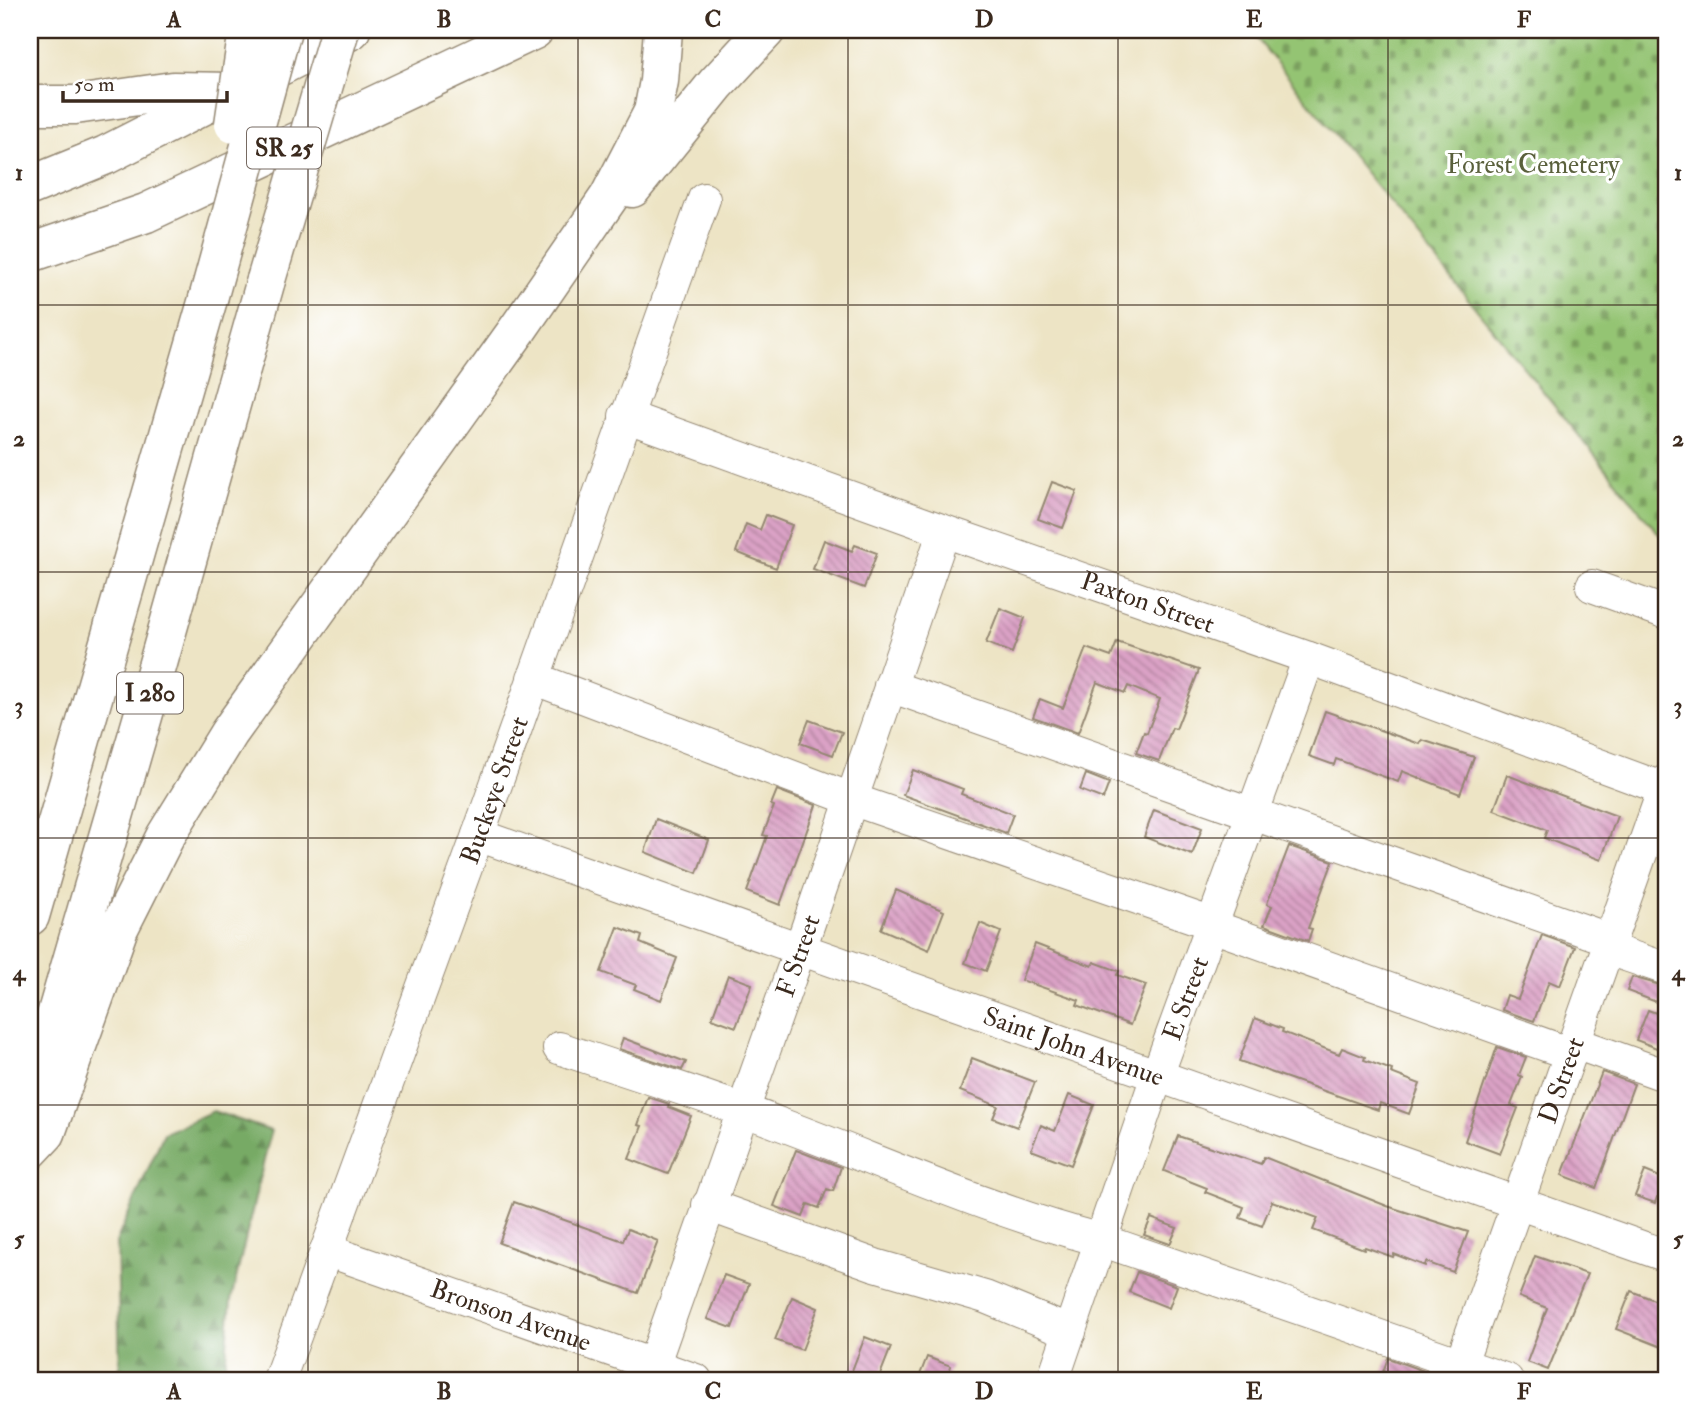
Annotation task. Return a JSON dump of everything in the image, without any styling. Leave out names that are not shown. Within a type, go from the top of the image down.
[{"type":"main road","points":[[208,299],[248,30]]},
{"type":"main road","name":"I 280","points":[[30,916],[208,299],[282,30]]},
{"type":"main road","name":"I 280","points":[[30,1105],[148,699],[265,280],[340,30]]},
{"type":"main road","name":"SR 25","points":[[30,186],[106,155],[351,30]]},
{"type":"main road","name":"SR 25","points":[[30,253],[146,213],[534,30]]},
{"type":"main road","points":[[30,1150],[46,1133],[119,928],[165,837],[229,733],[519,329],[609,197],[653,112],[659,81],[663,30]]},
{"type":"main road","points":[[519,329],[716,84],[766,30]]},
{"type":"main road","points":[[30,104],[88,104],[173,91],[232,92]]},
{"type":"main road","points":[[30,178],[106,155]]},
{"type":"street","name":"Buckeye Street","points":[[279,1380],[478,835],[704,199]]},
{"type":"street","name":"Paxton Street","points":[[625,416],[1666,786]]},
{"type":"street","name":"F Street","points":[[650,1373],[944,531]]},
{"type":"street","points":[[1592,586],[1667,613]]},
{"type":"street","name":"E Street","points":[[1053,1380],[1157,1076],[1309,658]]},
{"type":"street","points":[[533,678],[851,799],[1573,1049],[1667,1076]]},
{"type":"street","points":[[890,686],[1253,814],[1609,945],[1667,970]]},
{"type":"street","name":"D Street","points":[[1458,1372],[1666,786]]},
{"type":"street","name":"Saint John Avenue","points":[[478,835],[1667,1256]]},
{"type":"street","points":[[559,1048],[742,1109],[1043,1225],[1101,1240],[1458,1372],[1507,1380]]},
{"type":"street","points":[[708,1205],[875,1265],[985,1297],[1070,1332]]},
{"type":"street","name":"Bronson Avenue","points":[[326,1250],[650,1373],[696,1380]]},
{"type":"green space","name":"Forest Cemetery","points":[[1250,30],[1667,30],[1667,544]]},
{"type":"green space","points":[[213,1111],[271,1131],[231,1300],[224,1380],[120,1380],[117,1240],[164,1133]]},
{"type":"building","points":[[1052,482],[1077,491],[1063,528],[1038,519]]},
{"type":"building","points":[[766,515],[792,525],[776,568],[736,552],[746,524],[760,530]]},
{"type":"building","points":[[824,540],[852,551],[855,545],[877,553],[864,588],[813,569]]},
{"type":"building","points":[[1000,608],[1025,618],[1012,653],[986,643]]},
{"type":"building","points":[[1117,642],[1199,670],[1176,729],[1172,728],[1159,761],[1136,753],[1160,699],[1128,686],[1125,693],[1097,682],[1078,733],[1033,717],[1040,699],[1063,708],[1086,648],[1111,657]]},
{"type":"building","points":[[1325,711],[1420,744],[1422,740],[1474,757],[1460,794],[1402,771],[1398,782],[1336,759],[1334,765],[1309,756]]},
{"type":"building","points":[[809,720],[842,732],[833,755],[800,743]]},
{"type":"building","points":[[913,770],[963,789],[961,794],[1013,814],[1006,833],[903,795]]},
{"type":"building","points":[[1086,774],[1109,783],[1103,799],[1080,790]]},
{"type":"building","points":[[1507,775],[1617,816],[1601,860],[1544,838],[1547,830],[1494,810]]},
{"type":"building","points":[[777,790],[816,805],[780,905],[747,892],[767,836],[763,835]]},
{"type":"building","points":[[1154,810],[1202,828],[1192,855],[1144,837]]},
{"type":"building","points":[[656,819],[709,840],[697,873],[645,852]]},
{"type":"building","points":[[1289,846],[1333,861],[1308,928],[1312,929],[1308,941],[1264,925],[1272,906],[1267,904]]},
{"type":"building","points":[[896,890],[944,911],[929,950],[881,929]]},
{"type":"building","points":[[980,923],[1001,932],[986,971],[965,963]]},
{"type":"building","points":[[618,927],[642,936],[640,943],[677,958],[661,1000],[634,989],[636,985],[601,972]]},
{"type":"building","points":[[1542,935],[1575,947],[1560,986],[1549,981],[1534,1021],[1502,1010],[1507,995],[1518,999]]},
{"type":"building","points":[[1035,944],[1092,966],[1094,962],[1119,971],[1117,975],[1146,985],[1130,1025],[1077,1005],[1079,1000],[1021,980]]},
{"type":"building","points":[[728,975],[752,984],[736,1027],[712,1018]]},
{"type":"building","points":[[1632,977],[1667,987],[1667,1006],[1627,991]]},
{"type":"building","points":[[1648,1010],[1667,1017],[1667,1052],[1636,1040]]},
{"type":"building","points":[[1255,1018],[1283,1029],[1282,1032],[1339,1054],[1342,1048],[1365,1057],[1364,1060],[1420,1084],[1409,1114],[1380,1103],[1378,1110],[1239,1061]]},
{"type":"building","points":[[623,1038],[686,1062],[682,1070],[619,1049]]},
{"type":"building","points":[[1497,1047],[1526,1057],[1519,1075],[1522,1077],[1511,1105],[1518,1108],[1500,1154],[1465,1141]]},
{"type":"building","points":[[972,1058],[1035,1082],[1017,1127],[993,1118],[998,1106],[960,1091]]},
{"type":"building","points":[[1602,1072],[1634,1084],[1596,1188],[1562,1175]]},
{"type":"building","points":[[1069,1095],[1094,1105],[1071,1165],[1031,1150],[1041,1125],[1055,1131]]},
{"type":"building","points":[[648,1097],[691,1116],[668,1174],[629,1159],[642,1126],[638,1125]]},
{"type":"building","points":[[1178,1136],[1261,1164],[1264,1157],[1387,1206],[1468,1232],[1453,1272],[1426,1262],[1425,1266],[1394,1254],[1393,1257],[1365,1247],[1364,1249],[1313,1230],[1318,1218],[1272,1201],[1262,1226],[1240,1218],[1244,1207],[1205,1192],[1207,1188],[1164,1171]]},
{"type":"building","points":[[796,1150],[841,1167],[833,1191],[827,1189],[819,1208],[808,1204],[803,1217],[774,1206]]},
{"type":"building","points":[[1645,1171],[1667,1180],[1667,1201],[1657,1197],[1655,1203],[1635,1196]]},
{"type":"building","points":[[514,1202],[623,1241],[628,1229],[658,1241],[638,1293],[499,1243]]},
{"type":"building","points":[[1151,1218],[1177,1228],[1170,1244],[1144,1235]]},
{"type":"building","points":[[1535,1256],[1587,1274],[1548,1370],[1527,1362],[1547,1308],[1519,1297]]},
{"type":"building","points":[[1137,1272],[1177,1286],[1169,1308],[1129,1292]]},
{"type":"building","points":[[724,1275],[749,1284],[732,1328],[707,1319]]},
{"type":"building","points":[[1631,1291],[1667,1305],[1667,1349],[1616,1329]]},
{"type":"building","points":[[792,1297],[818,1308],[802,1350],[775,1340]]},
{"type":"building","points":[[865,1337],[891,1347],[878,1380],[851,1373]]},
{"type":"building","points":[[927,1357],[951,1366],[946,1380],[918,1380]]},
{"type":"building","points":[[1388,1358],[1437,1376],[1437,1380],[1380,1380]]}]
